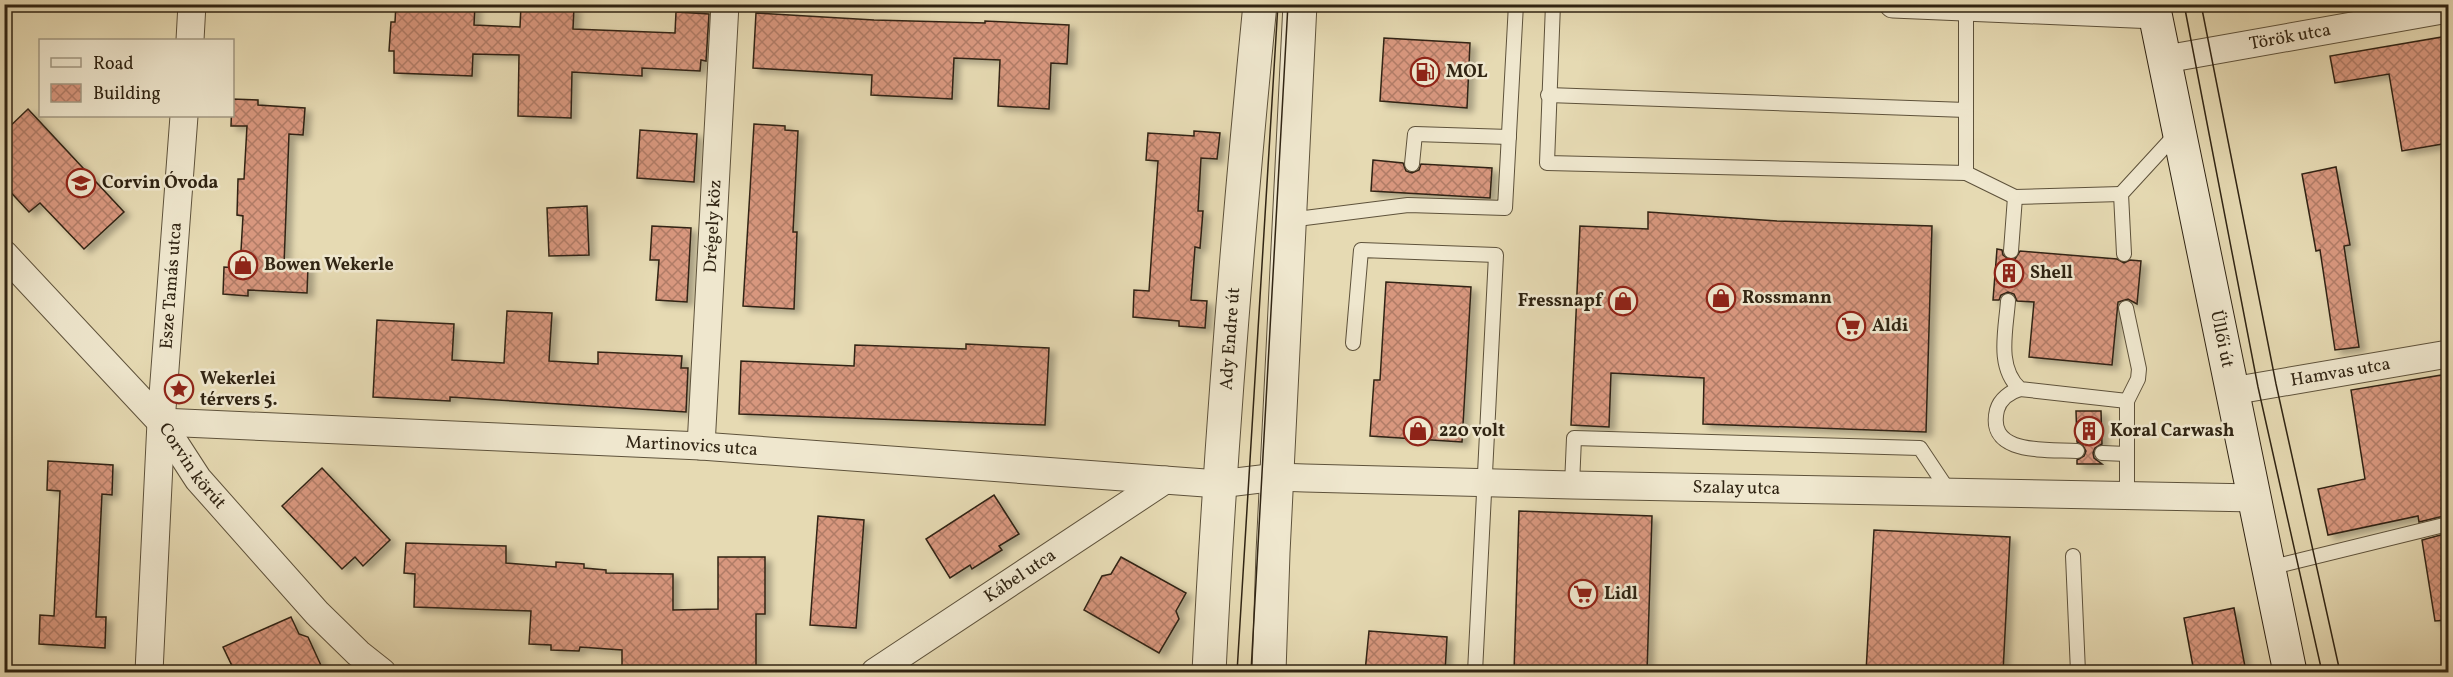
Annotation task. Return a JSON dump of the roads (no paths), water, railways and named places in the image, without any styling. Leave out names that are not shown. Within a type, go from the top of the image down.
[{"type":"street","points":[[190,39],[192,4]]},
{"type":"street","name":"Drégely köz","points":[[700,446],[725,4]]},
{"type":"street","name":"Ady Endre út","points":[[1209,672],[1234,271],[1260,4]]},
{"type":"street","points":[[1269,672],[1300,4]]},
{"type":"street","points":[[1893,4],[1966,8],[2154,10]]},
{"type":"street","name":"Török utca","points":[[2166,59],[2448,9]]},
{"type":"street","name":"Üllői út","points":[[2154,10],[2166,59],[2290,672]]},
{"type":"street","name":"Esze Tamás utca","points":[[149,672],[161,422],[184,117]]},
{"type":"street","name":"Corvin körút","points":[[4,254],[161,422],[198,480],[317,613],[358,653],[382,672]]},
{"type":"street","name":"Hamvas utca","points":[[2232,391],[2448,354]]},
{"type":"street","name":"Martinovics utca","points":[[161,422],[700,446],[1219,484]]},
{"type":"street","name":"Szalay utca","points":[[1219,484],[1277,477],[2256,498]]},
{"type":"street","name":"Kábel utca","points":[[875,672],[1165,480]]},
{"type":"lane","points":[[1290,220],[1409,198],[1505,208],[1516,4]]},
{"type":"lane","points":[[1553,4],[1547,163],[1966,173],[2015,197],[2121,194]]},
{"type":"lane","points":[[1966,8],[1966,173]]},
{"type":"lane","points":[[1548,94],[1966,110]]},
{"type":"lane","points":[[2124,254],[2121,194],[2179,130]]},
{"type":"lane","points":[[1412,164],[1415,134],[1509,137]]},
{"type":"lane","points":[[2011,250],[2015,197]]},
{"type":"lane","points":[[1353,343],[1361,250],[1496,255],[1475,672]]},
{"type":"lane","points":[[2008,301],[2005,361],[2010,379],[2020,389]]},
{"type":"lane","points":[[2126,308],[2139,369],[2138,379],[2127,401],[2127,496]]},
{"type":"lane","points":[[2077,451],[2019,448],[2007,443],[1998,432],[1995,419],[1998,406],[2013,391],[2020,389],[2127,401]]},
{"type":"lane","points":[[1572,485],[1574,438],[1920,448],[1950,493]]},
{"type":"lane","points":[[2102,453],[2127,454]]},
{"type":"lane","points":[[2269,568],[2448,524]]},
{"type":"lane","points":[[2073,556],[2078,672]]},
{"type":"tram line","points":[[1237,672],[1278,4]]},
{"type":"tram line","points":[[1251,672],[1288,4]]},
{"type":"tram line","points":[[2184,4],[2258,387],[2322,672]]},
{"type":"tram line","points":[[2201,4],[2276,384],[2340,672]]},
{"type":"place","name":"MOL","points":[[1425,72]]},
{"type":"place","name":"Corvin Óvoda","points":[[81,183]]},
{"type":"place","name":"Bowen Wekerle","points":[[243,265]]},
{"type":"place","name":"Shell","points":[[2009,273]]},
{"type":"place","name":"Rossmann","points":[[1721,298]]},
{"type":"place","name":"Fressnapf","points":[[1623,301]]},
{"type":"place","name":"Aldi","points":[[1851,326]]},
{"type":"place","name":"Wekerlei térvers 5.","points":[[179,389]]},
{"type":"place","name":"220 volt","points":[[1418,431]]},
{"type":"place","name":"Koral Carwash","points":[[2089,431]]},
{"type":"place","name":"Lidl","points":[[1583,594]]}]
